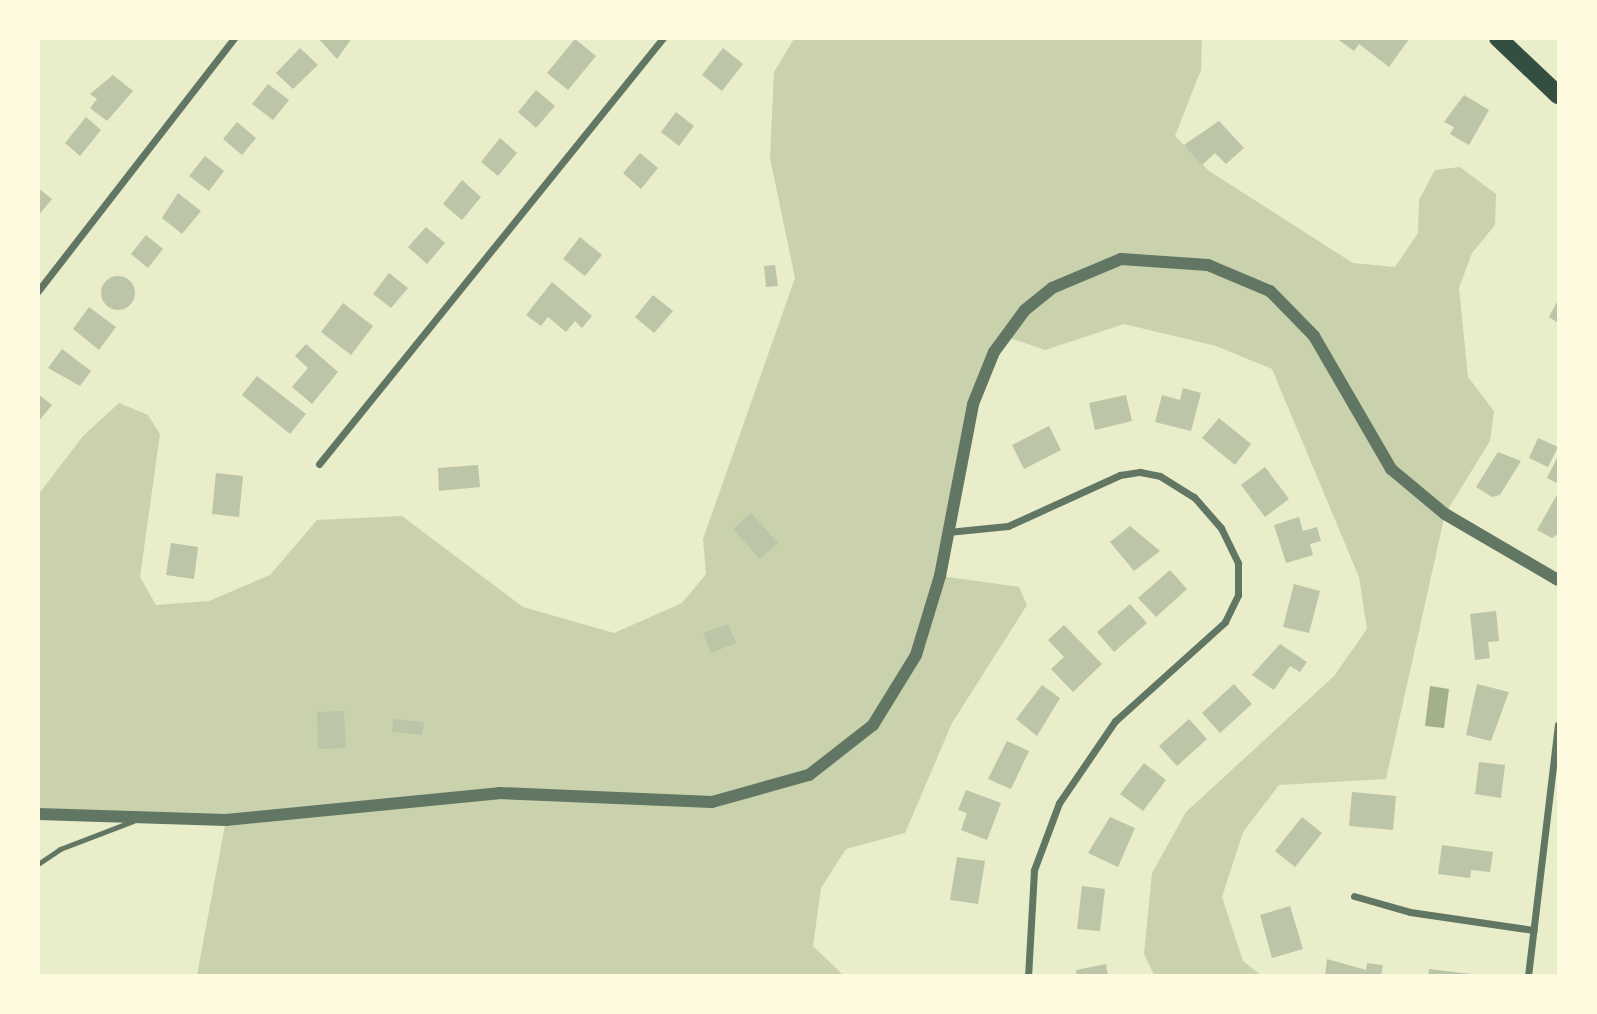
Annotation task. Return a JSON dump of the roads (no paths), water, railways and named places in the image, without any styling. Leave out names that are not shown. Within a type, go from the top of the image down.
[{"type":"main road","points":[[1505,41],[1559,95]]},
{"type":"street","points":[[38,291],[234,38]]},
{"type":"street","points":[[318,464],[663,38]]},
{"type":"street","points":[[38,814],[139,819],[239,819],[377,803],[554,793],[712,802],[809,775],[873,725],[904,680],[925,630],[948,532],[973,404],[1014,322],[1052,288],[1085,270],[1160,257],[1233,272],[1285,303],[1314,337],[1391,469],[1445,514],[1559,580]]},
{"type":"street","points":[[948,532],[1008,526],[1110,478],[1140,472],[1160,476],[1194,497],[1221,528],[1238,564],[1238,596],[1224,622],[1115,722],[1059,803],[1030,893],[1028,975]]},
{"type":"street","points":[[1528,975],[1559,725]]},
{"type":"street","points":[[1354,896],[1410,912],[1534,930]]},
{"type":"lane","points":[[38,864],[60,849],[139,819]]}]
